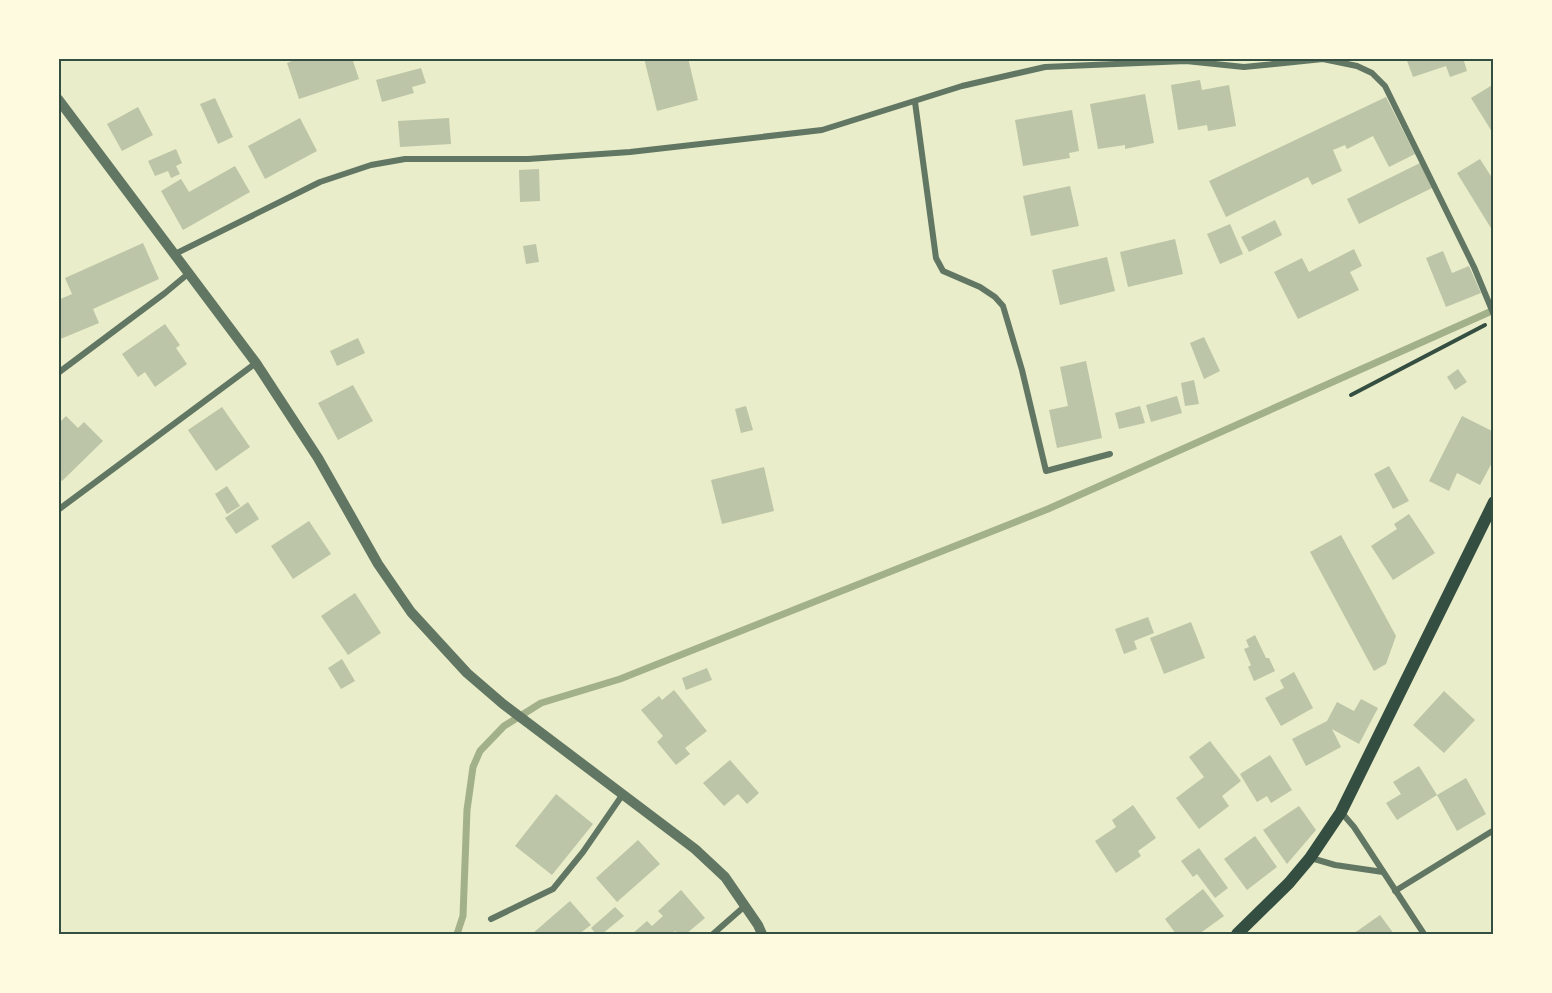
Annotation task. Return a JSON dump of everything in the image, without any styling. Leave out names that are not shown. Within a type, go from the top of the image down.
[{"type":"main road","points":[[1237,934],[1289,883],[1310,858],[1341,812],[1494,502]]},
{"type":"street","points":[[175,254],[320,182],[371,165],[405,159],[528,159],[618,153],[822,130],[962,86],[1045,67],[1186,61],[1244,67],[1323,59],[1356,66],[1372,73],[1385,86],[1474,267],[1494,315]]},
{"type":"street","points":[[58,99],[256,363],[318,458],[378,564],[411,612],[467,673],[508,708],[695,849],[725,877],[746,905],[762,934]]},
{"type":"street","points":[[915,102],[936,258],[943,271],[980,287],[995,297],[1003,306],[1022,370],[1046,471],[1110,453]]},
{"type":"street","points":[[58,373],[189,273]]},
{"type":"street","points":[[58,510],[256,363]]},
{"type":"street","points":[[491,919],[553,890],[583,852],[623,794]]},
{"type":"street","points":[[1341,812],[1354,827],[1424,934]]},
{"type":"street","points":[[1395,891],[1494,830]]},
{"type":"street","points":[[1310,858],[1335,865],[1383,872]]},
{"type":"street","points":[[713,934],[746,905]]},
{"type":"path","points":[[1351,395],[1494,321]]},
{"type":"building","points":[[299,58],[352,58],[359,79],[299,99],[287,63]]},
{"type":"building","points":[[644,58],[688,58],[698,100],[657,111]]},
{"type":"building","points":[[1406,58],[1463,58],[1467,71],[1450,77],[1446,66],[1413,77]]},
{"type":"building","points":[[421,68],[426,83],[412,87],[414,93],[382,102],[376,80]]},
{"type":"building","points":[[1200,80],[1202,90],[1229,85],[1236,126],[1208,131],[1207,125],[1178,130],[1171,85]]},
{"type":"building","points":[[1494,84],[1494,135],[1471,98]]},
{"type":"building","points":[[1145,94],[1154,143],[1125,149],[1125,145],[1098,149],[1090,104]]},
{"type":"building","points":[[1386,97],[1415,154],[1389,167],[1373,136],[1347,149],[1345,145],[1333,150],[1342,171],[1312,185],[1308,177],[1226,217],[1209,181]]},
{"type":"building","points":[[215,98],[233,137],[218,144],[200,104]]},
{"type":"building","points":[[138,107],[153,135],[122,151],[107,124]]},
{"type":"building","points":[[1072,110],[1079,151],[1069,153],[1070,158],[1023,166],[1015,120]]},
{"type":"building","points":[[300,118],[317,151],[265,179],[248,146]]},
{"type":"building","points":[[449,118],[451,144],[400,147],[398,121]]},
{"type":"building","points":[[176,149],[182,163],[176,166],[180,174],[171,178],[168,171],[155,176],[148,161]]},
{"type":"building","points":[[1480,159],[1494,181],[1494,233],[1457,173]]},
{"type":"building","points":[[1420,163],[1432,188],[1359,224],[1347,199]]},
{"type":"building","points":[[235,166],[250,192],[183,230],[161,191],[181,179],[189,192]]},
{"type":"building","points":[[539,169],[540,201],[520,202],[519,170]]},
{"type":"building","points":[[1070,186],[1079,226],[1031,236],[1023,196]]},
{"type":"building","points":[[1275,220],[1282,235],[1249,252],[1241,237]]},
{"type":"building","points":[[1230,224],[1243,254],[1220,264],[1207,234]]},
{"type":"building","points":[[1175,239],[1183,274],[1128,287],[1120,252]]},
{"type":"building","points":[[143,243],[159,279],[93,309],[99,323],[58,340],[58,300],[72,294],[65,278]]},
{"type":"building","points":[[536,244],[539,262],[526,264],[523,246]]},
{"type":"building","points":[[1354,249],[1362,266],[1350,272],[1359,290],[1298,319],[1274,272],[1302,258],[1309,272]]},
{"type":"building","points":[[1443,251],[1452,273],[1469,266],[1481,293],[1446,307],[1426,258]]},
{"type":"building","points":[[1107,257],[1115,291],[1060,305],[1052,270]]},
{"type":"building","points":[[165,324],[180,345],[176,348],[187,364],[155,387],[145,372],[138,377],[122,354]]},
{"type":"building","points":[[1204,337],[1220,371],[1204,379],[1190,343]]},
{"type":"building","points":[[358,338],[365,353],[337,366],[330,351]]},
{"type":"building","points":[[1086,361],[1102,438],[1057,448],[1049,410],[1068,406],[1060,367]]},
{"type":"building","points":[[1458,369],[1467,382],[1455,390],[1447,377]]},
{"type":"building","points":[[1194,380],[1199,404],[1185,406],[1181,383]]},
{"type":"building","points":[[353,385],[373,421],[338,440],[318,403]]},
{"type":"building","points":[[1177,396],[1182,413],[1151,422],[1146,405]]},
{"type":"building","points":[[746,406],[753,430],[741,433],[735,409]]},
{"type":"building","points":[[1140,406],[1145,423],[1119,429],[1115,413]]},
{"type":"building","points":[[222,407],[250,447],[216,471],[188,430]]},
{"type":"building","points":[[66,416],[78,428],[84,422],[103,441],[62,481],[58,477],[58,424]]},
{"type":"building","points":[[1462,416],[1494,432],[1494,459],[1480,485],[1457,473],[1449,491],[1429,481]]},
{"type":"building","points":[[1389,466],[1409,501],[1393,509],[1374,474]]},
{"type":"building","points":[[764,467],[774,511],[722,524],[711,480]]},
{"type":"building","points":[[227,486],[240,506],[227,514],[215,494]]},
{"type":"building","points":[[248,502],[259,519],[236,534],[225,518]]},
{"type":"building","points":[[1409,514],[1435,553],[1393,580],[1371,546],[1397,529],[1394,524]]},
{"type":"building","points":[[309,521],[331,554],[293,579],[271,546]]},
{"type":"building","points":[[1341,535],[1396,636],[1386,664],[1374,671],[1310,552]]},
{"type":"building","points":[[355,593],[381,633],[348,655],[321,616]]},
{"type":"building","points":[[1148,617],[1154,633],[1134,641],[1137,649],[1124,654],[1115,629]]},
{"type":"building","points":[[1191,622],[1205,658],[1164,674],[1150,638]]},
{"type":"building","points":[[1255,635],[1275,671],[1254,681],[1248,667],[1251,665],[1244,649],[1249,647],[1246,640]]},
{"type":"building","points":[[342,659],[355,681],[341,689],[328,668]]},
{"type":"building","points":[[707,668],[712,680],[686,690],[682,678]]},
{"type":"building","points":[[1294,672],[1313,708],[1281,726],[1265,698],[1284,688],[1280,680]]},
{"type":"building","points":[[674,690],[707,731],[685,748],[690,754],[676,765],[657,742],[663,736],[641,710],[659,696],[662,700]]},
{"type":"building","points":[[1444,691],[1475,720],[1444,753],[1413,725]]},
{"type":"building","points":[[1361,699],[1378,708],[1359,744],[1332,729],[1341,747],[1306,766],[1292,739],[1327,721],[1337,702],[1354,711]]},
{"type":"building","points":[[1210,741],[1241,781],[1222,796],[1229,806],[1199,829],[1176,798],[1204,777],[1189,757]]},
{"type":"building","points":[[1270,755],[1292,790],[1271,803],[1267,796],[1257,802],[1240,774]]},
{"type":"building","points":[[730,760],[759,793],[747,804],[738,794],[724,806],[703,783]]},
{"type":"building","points":[[1419,766],[1437,795],[1397,820],[1386,803],[1401,794],[1393,782]]},
{"type":"building","points":[[1466,778],[1486,814],[1457,831],[1437,795]]},
{"type":"building","points":[[556,794],[593,824],[552,875],[515,846]]},
{"type":"building","points":[[1133,805],[1156,838],[1138,851],[1141,856],[1116,873],[1095,841],[1116,827],[1112,820]]},
{"type":"building","points":[[1299,806],[1316,830],[1287,864],[1263,830]]},
{"type":"building","points":[[1255,836],[1277,867],[1247,890],[1224,859]]},
{"type":"building","points":[[638,840],[660,864],[617,902],[596,878]]},
{"type":"building","points":[[1199,848],[1228,888],[1215,898],[1197,874],[1193,877],[1181,861]]},
{"type":"building","points":[[1203,889],[1224,916],[1199,934],[1176,934],[1165,919]]},
{"type":"building","points":[[681,890],[705,918],[686,934],[679,934],[675,931],[671,934],[632,934],[647,921],[652,926],[663,916],[658,911]]},
{"type":"building","points":[[570,901],[591,925],[579,934],[532,934]]},
{"type":"building","points":[[615,907],[624,916],[602,934],[596,934],[591,928]]},
{"type":"building","points":[[1380,915],[1394,934],[1353,934]]},
{"type":"waterway","points":[[457,934],[463,916],[467,810],[473,767],[480,751],[504,726],[541,703],[620,679],[1048,509],[1494,310]]}]
